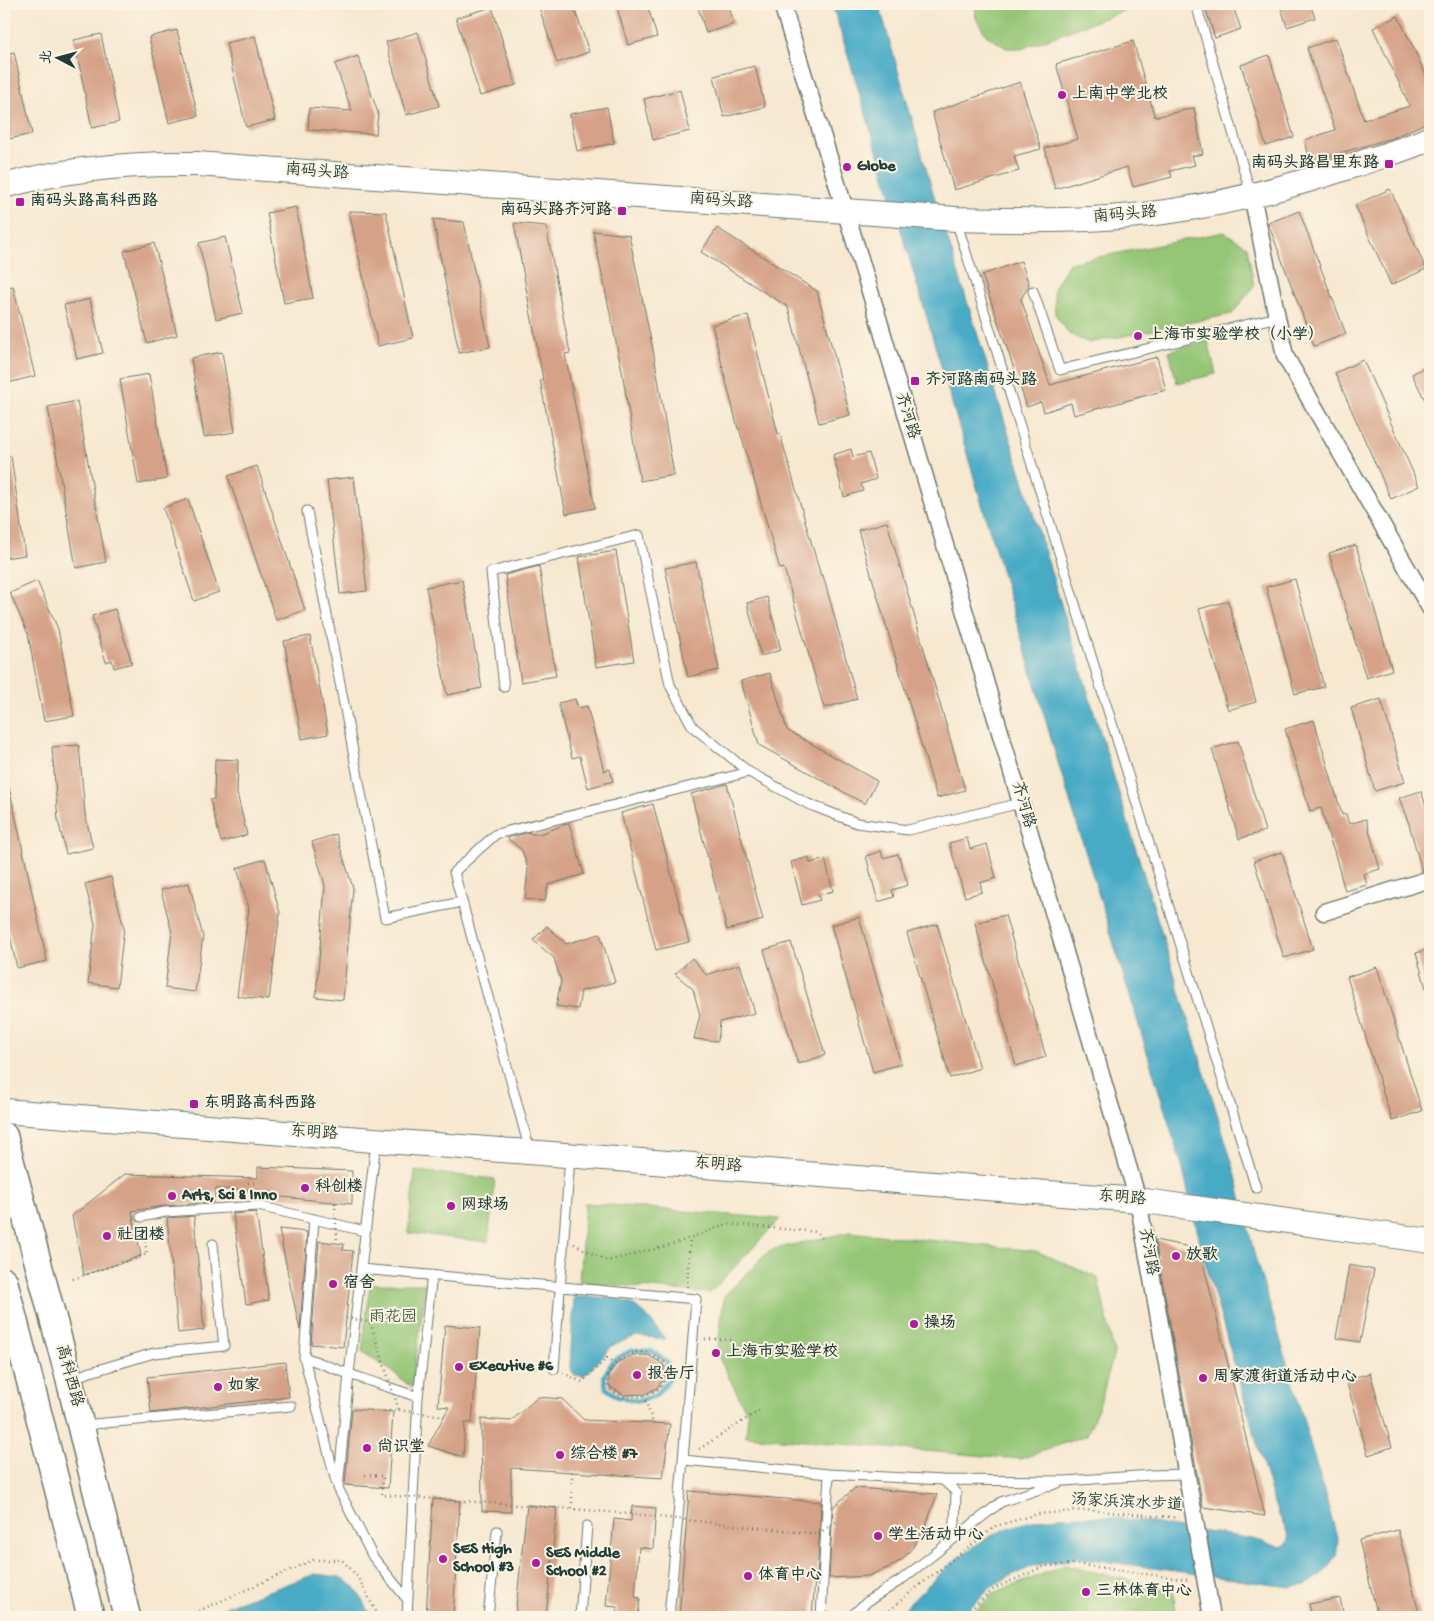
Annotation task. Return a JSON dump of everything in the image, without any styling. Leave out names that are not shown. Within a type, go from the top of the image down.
[{"type":"main road","name":"高科西路","points":[[4,1136],[69,1378],[127,1617]]},
{"type":"main road","points":[[4,1281],[91,1617]]},
{"type":"street","name":"齐河路","points":[[782,4],[1022,803],[1138,1200],[1212,1617]]},
{"type":"street","name":"南码头路","points":[[4,186],[50,174],[85,169],[152,164],[197,164],[889,215],[1030,222],[1101,219],[1171,212],[1252,195],[1303,183],[1412,147],[1430,138]]},
{"type":"street","points":[[1252,195],[1285,356],[1430,608]]},
{"type":"street","points":[[1324,912],[1430,878]]},
{"type":"street","name":"东明路","points":[[4,1110],[1138,1200],[1430,1241]]},
{"type":"lane","points":[[1196,4],[1252,195]]},
{"type":"lane","points":[[956,219],[1256,1188]]},
{"type":"lane","points":[[1033,291],[1060,370],[1277,317]]},
{"type":"lane","points":[[307,511],[385,918],[462,902]]},
{"type":"lane","points":[[504,687],[490,572],[640,535],[670,685],[693,727],[749,772],[808,804],[857,823],[908,830],[1022,803]]},
{"type":"lane","points":[[530,1151],[454,872],[496,834],[749,772]]},
{"type":"lane","points":[[338,1488],[376,1139]]},
{"type":"lane","points":[[554,1369],[570,1154]]},
{"type":"lane","points":[[141,1217],[165,1212],[258,1206],[365,1231]]},
{"type":"lane","points":[[314,1219],[304,1357],[338,1488],[373,1557],[407,1599]]},
{"type":"lane","points":[[69,1378],[154,1354],[224,1346],[213,1244]]},
{"type":"lane","points":[[361,1268],[696,1299],[669,1617]]},
{"type":"lane","points":[[407,1617],[418,1398],[432,1275]]},
{"type":"lane","points":[[304,1357],[418,1398]]},
{"type":"lane","points":[[80,1426],[291,1406]]},
{"type":"lane","points":[[683,1460],[829,1474],[943,1480],[1066,1481],[1186,1474]]},
{"type":"lane","points":[[821,1617],[829,1474]]},
{"type":"lane","points":[[943,1480],[956,1492],[955,1523],[945,1545]]},
{"type":"lane","points":[[850,1617],[868,1601],[901,1580],[1001,1502],[1066,1481]]},
{"type":"lane","points":[[580,1617],[587,1526]]},
{"type":"lane","points":[[488,1617],[497,1531]]},
{"type":"path","points":[[248,1183],[258,1183]]},
{"type":"path","points":[[335,1203],[337,1243]]},
{"type":"path","points":[[73,1279],[147,1254],[141,1217]]},
{"type":"path","points":[[564,1239],[607,1261],[674,1244],[727,1224],[817,1232],[822,1238]]},
{"type":"path","points":[[686,1298],[690,1238]]},
{"type":"path","points":[[346,1318],[370,1322],[398,1410]]},
{"type":"path","points":[[693,1339],[733,1340]]},
{"type":"path","points":[[636,1352],[647,1352],[664,1362],[667,1374],[657,1391],[644,1396],[630,1398],[622,1396],[608,1387],[607,1376],[614,1364],[624,1356],[636,1352]]},
{"type":"path","points":[[610,1360],[614,1364]]},
{"type":"path","points":[[644,1396],[652,1423]]},
{"type":"path","points":[[683,1460],[762,1409]]},
{"type":"path","points":[[384,1411],[398,1410],[444,1416]]},
{"type":"path","points":[[572,1472],[572,1509]]},
{"type":"path","points":[[365,1475],[383,1476],[382,1495],[631,1514],[818,1534],[836,1522]]},
{"type":"path","name":"汤家浜滨水步道","points":[[882,1617],[912,1591],[996,1526],[1038,1514],[1086,1510],[1195,1519]]},
{"type":"path","points":[[185,1617],[313,1560],[342,1560],[357,1576],[379,1617]]},
{"type":"path","points":[[963,1617],[995,1588],[1045,1566],[1075,1564],[1206,1582]]},
{"type":"green space","points":[[975,4],[1142,4],[1021,49],[1006,48],[986,35],[976,18]]},
{"type":"green space","points":[[1224,232],[1247,246],[1254,286],[1232,314],[1089,343],[1069,334],[1055,314],[1054,289],[1069,263]]},
{"type":"green space","points":[[1208,341],[1216,374],[1177,383],[1169,351]]},
{"type":"green space","name":"网球场","points":[[415,1171],[495,1179],[488,1242],[408,1233]]},
{"type":"green space","points":[[585,1203],[780,1219],[710,1293],[579,1282]]},
{"type":"green space","name":"操场","points":[[849,1232],[1036,1251],[1098,1278],[1114,1353],[1101,1400],[1087,1435],[1021,1459],[746,1436],[748,1415],[717,1354],[724,1296],[770,1250]]},
{"type":"green space","name":"雨花园","points":[[370,1284],[426,1284],[412,1388],[393,1372],[362,1352]]},
{"type":"green space","name":"三林体育中心","points":[[1065,1565],[1173,1591],[1177,1617],[969,1617],[993,1594]]},
{"type":"water","points":[[832,4],[879,4],[932,189],[1235,1172],[1255,1257],[1338,1540],[1336,1556],[1322,1574],[1306,1585],[1291,1587],[1274,1585],[1083,1558],[1036,1565],[1012,1575],[994,1585],[960,1617],[896,1617],[938,1576],[972,1548],[1008,1528],[1034,1521],[1086,1516],[1113,1518],[1256,1540],[1281,1547],[1288,1543],[1289,1537],[1275,1506],[1203,1255],[1182,1166],[1057,759],[888,186]]},
{"type":"water","points":[[574,1297],[612,1298],[627,1302],[651,1320],[665,1339],[636,1336],[613,1345],[584,1376],[574,1375],[570,1367]]},
{"type":"water","points":[[315,1574],[340,1577],[355,1587],[372,1617],[197,1617]]},
{"type":"building","points":[[538,4],[573,4],[589,52],[557,63]]},
{"type":"building","points":[[616,4],[647,4],[657,37],[628,45]]},
{"type":"building","points":[[697,4],[728,4],[734,24],[706,33]]},
{"type":"building","points":[[1204,4],[1232,4],[1241,29],[1215,38]]},
{"type":"building","points":[[1280,4],[1310,4],[1315,18],[1287,27]]},
{"type":"building","points":[[492,7],[516,85],[480,96],[456,18]]},
{"type":"building","points":[[1398,16],[1430,83],[1430,121],[1395,137],[1310,162],[1305,140],[1335,130],[1307,48],[1336,38],[1364,120],[1410,106],[1373,28]]},
{"type":"building","points":[[177,30],[198,116],[169,123],[149,37]]},
{"type":"building","points":[[418,32],[439,106],[406,115],[386,42]]},
{"type":"building","points":[[101,34],[119,122],[92,128],[74,40]]},
{"type":"building","points":[[255,36],[275,120],[246,127],[226,43]]},
{"type":"building","points":[[1133,41],[1155,117],[1194,108],[1203,154],[1192,156],[1195,165],[1170,171],[1172,177],[1133,187],[1127,167],[1055,189],[1045,148],[1078,139],[1056,64]]},
{"type":"building","points":[[14,52],[32,134],[4,140],[4,54]]},
{"type":"building","points":[[1269,55],[1294,137],[1266,146],[1241,65]]},
{"type":"building","points":[[358,56],[378,113],[376,134],[308,130],[309,108],[352,111],[335,64]]},
{"type":"building","points":[[755,66],[765,107],[724,117],[714,76]]},
{"type":"building","points":[[1020,82],[1041,149],[1014,156],[1019,171],[954,190],[932,112]]},
{"type":"building","points":[[680,90],[690,131],[653,140],[644,99]]},
{"type":"building","points":[[607,107],[614,143],[577,151],[570,114]]},
{"type":"building","points":[[1390,189],[1426,269],[1391,285],[1355,205]]},
{"type":"building","points":[[296,207],[313,298],[284,303],[267,213]]},
{"type":"building","points":[[349,211],[386,212],[413,338],[378,346]]},
{"type":"building","points":[[1299,211],[1346,334],[1314,346],[1268,223]]},
{"type":"building","points":[[433,219],[464,222],[490,347],[459,353]]},
{"type":"building","points":[[514,223],[546,226],[570,353],[565,354],[595,508],[566,514],[540,380],[543,379]]},
{"type":"building","points":[[717,228],[817,291],[850,415],[819,423],[788,307],[701,252]]},
{"type":"building","points":[[593,231],[629,235],[654,355],[674,475],[640,481],[622,371]]},
{"type":"building","points":[[225,237],[243,313],[216,319],[199,243]]},
{"type":"building","points":[[154,243],[177,335],[147,343],[124,251]]},
{"type":"building","points":[[1021,261],[1029,285],[1021,299],[1050,385],[1157,357],[1166,390],[1074,415],[1071,403],[1044,412],[1041,402],[1027,407],[982,275]]},
{"type":"building","points":[[13,286],[35,376],[8,383],[4,367],[4,288]]},
{"type":"building","points":[[90,299],[103,353],[77,359],[64,305]]},
{"type":"building","points":[[748,315],[778,434],[780,434],[821,576],[823,575],[857,699],[824,708],[784,568],[780,569],[738,429],[712,325]]},
{"type":"building","points":[[222,352],[235,432],[204,437],[191,358]]},
{"type":"building","points":[[1363,360],[1419,486],[1391,499],[1335,373]]},
{"type":"building","points":[[1430,364],[1430,410],[1412,374]]},
{"type":"building","points":[[149,374],[167,479],[138,484],[120,379]]},
{"type":"building","points":[[77,401],[106,562],[76,568],[48,407]]},
{"type":"building","points":[[851,449],[853,457],[869,453],[876,479],[861,484],[863,491],[844,497],[833,455]]},
{"type":"building","points":[[11,456],[25,555],[4,558],[4,457]]},
{"type":"building","points":[[257,466],[305,610],[276,620],[228,476]]},
{"type":"building","points":[[354,477],[367,591],[340,594],[327,480]]},
{"type":"building","points":[[188,499],[219,592],[194,601],[163,508]]},
{"type":"building","points":[[887,522],[965,790],[937,798],[858,530]]},
{"type":"building","points":[[1356,545],[1392,670],[1366,678],[1329,553]]},
{"type":"building","points":[[616,551],[634,661],[596,667],[579,557]]},
{"type":"building","points":[[696,562],[719,670],[688,677],[665,568]]},
{"type":"building","points":[[539,566],[556,676],[521,682],[505,575]]},
{"type":"building","points":[[1295,579],[1324,687],[1295,694],[1266,587]]},
{"type":"building","points":[[462,580],[482,688],[447,695],[426,587]]},
{"type":"building","points":[[37,581],[58,629],[74,716],[44,721],[28,634],[10,593]]},
{"type":"building","points":[[767,597],[781,650],[761,656],[747,603]]},
{"type":"building","points":[[1228,601],[1256,702],[1228,710],[1199,609]]},
{"type":"building","points":[[115,609],[132,663],[114,668],[112,660],[106,662],[92,616]]},
{"type":"building","points":[[310,636],[328,734],[302,739],[284,641]]},
{"type":"building","points":[[770,673],[787,730],[877,781],[865,804],[759,745],[741,681]]},
{"type":"building","points":[[575,699],[578,708],[587,706],[604,771],[610,769],[613,781],[588,788],[580,756],[572,758],[558,703]]},
{"type":"building","points":[[1381,699],[1405,782],[1375,791],[1351,708]]},
{"type":"building","points":[[1314,720],[1342,815],[1346,814],[1349,824],[1366,819],[1380,869],[1364,874],[1367,885],[1345,891],[1321,808],[1310,811],[1285,729]]},
{"type":"building","points":[[1238,741],[1265,831],[1239,839],[1212,749]]},
{"type":"building","points":[[79,745],[85,814],[93,848],[66,854],[58,820],[52,747]]},
{"type":"building","points":[[215,759],[238,760],[237,793],[247,835],[221,842],[210,800],[214,799]]},
{"type":"building","points":[[727,784],[763,920],[727,930],[691,794]]},
{"type":"building","points":[[9,787],[47,961],[17,968],[4,909],[4,788]]},
{"type":"building","points":[[1421,791],[1426,806],[1430,804],[1430,869],[1422,871],[1409,824],[1399,798]]},
{"type":"building","points":[[653,804],[689,942],[656,950],[621,813]]},
{"type":"building","points":[[569,823],[584,874],[548,885],[545,901],[525,899],[528,869],[522,850],[507,838],[530,832],[532,834],[540,834]]},
{"type":"building","points":[[336,834],[353,888],[343,1000],[316,997],[325,885],[312,842]]},
{"type":"building","points":[[967,838],[970,849],[987,844],[996,878],[980,883],[982,892],[965,897],[949,843]]},
{"type":"building","points":[[881,851],[883,858],[898,854],[908,885],[892,890],[894,897],[878,902],[866,856]]},
{"type":"building","points":[[1282,852],[1313,949],[1284,958],[1254,861]]},
{"type":"building","points":[[809,857],[810,863],[825,859],[833,891],[818,895],[820,900],[802,905],[791,862]]},
{"type":"building","points":[[265,859],[280,913],[269,1000],[237,996],[249,908],[237,868]]},
{"type":"building","points":[[111,877],[124,928],[117,987],[88,983],[95,924],[85,884]]},
{"type":"building","points":[[189,883],[203,937],[195,992],[165,988],[172,933],[161,890]]},
{"type":"building","points":[[1005,915],[1046,1057],[1016,1066],[975,923]]},
{"type":"building","points":[[859,917],[901,1064],[873,1072],[831,925]]},
{"type":"building","points":[[937,924],[980,1068],[950,1078],[907,933]]},
{"type":"building","points":[[547,926],[566,944],[600,934],[615,982],[581,991],[578,1009],[556,1006],[561,981],[554,958],[533,940]]},
{"type":"building","points":[[791,942],[825,1055],[798,1064],[764,950]]},
{"type":"building","points":[[1430,949],[1430,991],[1427,992],[1416,953]]},
{"type":"building","points":[[692,958],[706,975],[740,964],[755,1013],[720,1022],[718,1041],[694,1039],[700,1015],[693,989],[675,974]]},
{"type":"building","points":[[1377,967],[1422,1111],[1392,1121],[1347,977]]},
{"type":"building","points":[[258,1167],[352,1171],[352,1204],[272,1196],[271,1191],[258,1193],[258,1190],[215,1189],[214,1202],[132,1211],[141,1256],[84,1275],[72,1216],[125,1174],[258,1178]]},
{"type":"building","points":[[256,1212],[269,1300],[246,1304],[233,1214]]},
{"type":"building","points":[[194,1216],[204,1330],[178,1333],[167,1218]]},
{"type":"building","points":[[279,1229],[307,1232],[300,1330],[291,1289]]},
{"type":"building","name":"周家渡街道活动中心","points":[[1155,1240],[1200,1249],[1265,1516],[1203,1507]]},
{"type":"building","name":"宿舍","points":[[319,1241],[344,1244],[343,1250],[353,1251],[343,1347],[311,1344]]},
{"type":"building","points":[[1349,1265],[1374,1270],[1360,1342],[1336,1338]]},
{"type":"building","name":"Executive #6","points":[[445,1325],[480,1328],[472,1423],[465,1423],[463,1457],[428,1446],[449,1407],[438,1406]]},
{"type":"building","name":"报告厅","points":[[633,1355],[648,1355],[663,1364],[665,1376],[657,1388],[645,1394],[624,1395],[609,1386],[609,1374],[618,1362]]},
{"type":"building","name":"如家","points":[[285,1362],[289,1397],[151,1413],[147,1377]]},
{"type":"building","points":[[1370,1373],[1392,1447],[1368,1455],[1346,1380]]},
{"type":"building","name":"综合楼 #7","points":[[538,1397],[562,1399],[584,1420],[670,1424],[663,1478],[511,1468],[511,1512],[482,1511],[481,1419],[511,1421]]},
{"type":"building","name":"尚识堂","points":[[352,1409],[393,1412],[388,1488],[345,1485]]},
{"type":"building","name":"学生活动中心","points":[[855,1488],[937,1494],[926,1525],[913,1547],[903,1559],[868,1576],[829,1578],[833,1507]]},
{"type":"building","name":"体育中心","points":[[689,1491],[821,1502],[817,1579],[815,1579],[812,1617],[679,1617]]},
{"type":"building","name":"SES High School #3","points":[[433,1499],[460,1501],[453,1617],[426,1617]]},
{"type":"building","name":"SES Middle School #2","points":[[527,1505],[557,1508],[546,1617],[515,1617]]},
{"type":"building","points":[[632,1506],[656,1508],[653,1549],[639,1547],[635,1597],[640,1598],[638,1617],[616,1617],[617,1607],[606,1606],[614,1519],[631,1521]]},
{"type":"building","points":[[1398,1530],[1420,1617],[1378,1617],[1359,1540]]},
{"type":"building","points":[[1340,1598],[1344,1617],[1312,1617],[1309,1604]]},
{"type":"waterway","points":[[632,1350],[652,1351],[667,1362],[669,1380],[655,1396],[639,1401],[618,1397],[606,1388],[604,1376],[613,1361],[632,1350]]},
{"type":"place","name":"上南中学北校","points":[[1062,95]]},
{"type":"place","name":"南码头路昌里东路","points":[[1389,164]]},
{"type":"place","name":"Globe","points":[[847,167]]},
{"type":"place","name":"南码头路高科西路","points":[[20,202]]},
{"type":"place","name":"南码头路齐河路","points":[[622,211]]},
{"type":"place","name":"上海市实验学校（小学）","points":[[1138,336]]},
{"type":"place","name":"齐河路南码头路","points":[[915,381]]},
{"type":"place","name":"东明路高科西路","points":[[194,1104]]},
{"type":"place","name":"科创楼","points":[[305,1188]]},
{"type":"place","name":"Arts, Sci & Inno","points":[[172,1196]]},
{"type":"place","name":"网球场","points":[[451,1206]]},
{"type":"place","name":"社团楼","points":[[107,1236]]},
{"type":"place","name":"放歌","points":[[1176,1256]]},
{"type":"place","name":"宿舍","points":[[333,1284]]},
{"type":"place","name":"操场","points":[[914,1324]]},
{"type":"place","name":"上海市实验学校","points":[[716,1353]]},
{"type":"place","name":"Executive #6","points":[[459,1367]]},
{"type":"place","name":"报告厅","points":[[637,1375]]},
{"type":"place","name":"周家渡街道活动中心","points":[[1203,1378]]},
{"type":"place","name":"如家","points":[[218,1387]]},
{"type":"place","name":"尚识堂","points":[[367,1448]]},
{"type":"place","name":"综合楼 #7","points":[[560,1455]]},
{"type":"place","name":"学生活动中心","points":[[878,1536]]},
{"type":"place","name":"SES High School #3","points":[[443,1559]]},
{"type":"place","name":"SES Middle School #2","points":[[536,1563]]},
{"type":"place","name":"体育中心","points":[[748,1576]]},
{"type":"place","name":"三林体育中心","points":[[1086,1592]]}]
